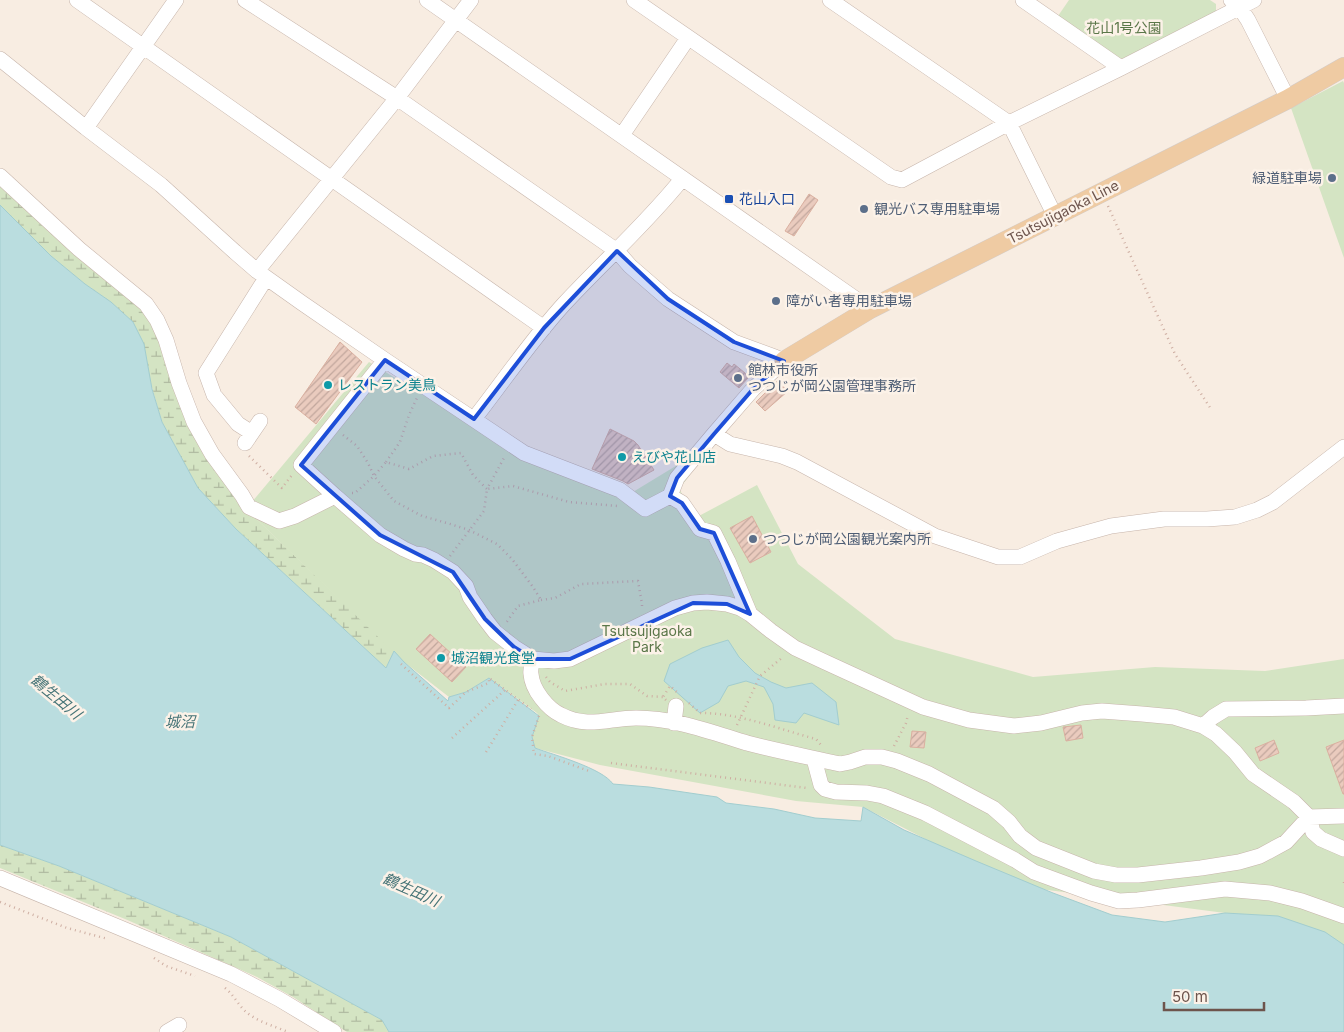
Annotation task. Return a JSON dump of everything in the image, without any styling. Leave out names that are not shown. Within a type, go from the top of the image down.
[{"type":"main road","name":"Tsutsujigaoka Line","points":[[784,361],[870,308],[1288,99],[1344,67]]},
{"type":"street","points":[[77,0],[544,328]]},
{"type":"street","points":[[86,128],[176,0]]},
{"type":"street","points":[[0,59],[161,185],[234,252],[262,274],[385,360],[511,444],[524,452],[620,490],[645,509],[670,496],[677,478],[714,434],[753,389],[784,361],[734,342],[668,299],[617,252],[396,98],[246,0]]},
{"type":"street","points":[[427,0],[870,308]]},
{"type":"street","points":[[252,432],[238,424],[214,395],[206,373],[262,274],[331,179],[471,0]]},
{"type":"street","points":[[634,0],[891,177],[902,180],[1009,123],[1121,68],[1236,4],[1254,0]]},
{"type":"street","points":[[830,0],[1009,123],[1055,216]]},
{"type":"street","points":[[1023,0],[1121,68]]},
{"type":"street","points":[[1236,4],[1252,28],[1288,99]]},
{"type":"street","points":[[622,135],[688,38]]},
{"type":"street","points":[[0,176],[79,249],[146,304],[157,320],[166,340],[179,383],[194,422],[212,454],[249,507],[280,521],[295,516],[335,496]]},
{"type":"street","points":[[474,419],[544,328],[564,305],[617,252],[682,179]]},
{"type":"street","points":[[385,360],[301,464],[380,535],[414,554],[423,555],[443,565],[453,572],[466,586],[477,608],[496,632],[533,659],[554,661],[570,659],[675,608],[693,603],[727,604],[740,608],[750,614],[795,648],[923,707],[969,720],[1014,726],[1041,723],[1082,713],[1102,711],[1174,718],[1203,726],[1216,734],[1235,752],[1253,774],[1294,802],[1310,816],[1313,832],[1321,840],[1344,849]]},
{"type":"street","points":[[714,434],[730,444],[782,456],[797,462],[935,536],[998,557],[1020,557],[1057,541],[1111,526],[1164,519],[1235,517],[1257,510],[1273,502],[1344,447]]},
{"type":"street","points":[[670,496],[682,504],[700,529],[714,533],[750,614]]},
{"type":"street","points":[[533,659],[530,674],[537,691],[555,712],[573,720],[589,723],[634,718],[657,719],[714,732],[748,743],[818,752],[840,764],[865,757],[897,761],[929,774],[993,808],[1009,822],[1020,836],[1036,848],[1094,871],[1116,875],[1138,875],[1239,862],[1260,856],[1286,842],[1310,816],[1344,816]]},
{"type":"street","points":[[674,723],[675,701]]},
{"type":"street","points":[[1203,726],[1226,709],[1344,706]]},
{"type":"street","points":[[818,752],[821,785],[825,789],[836,792],[867,793],[884,796],[924,813],[1006,855],[1034,872],[1091,893],[1119,901],[1225,889],[1270,893],[1302,901],[1344,916]]},
{"type":"street","points":[[0,878],[231,974],[279,999],[334,1032]]},
{"type":"path","points":[[1102,193],[1175,354],[1211,409]]},
{"type":"path","points":[[335,496],[354,492],[374,476],[386,462],[400,442],[409,415],[424,386]]},
{"type":"path","points":[[332,427],[356,446],[368,463],[374,476],[394,501],[422,516],[469,530],[498,544],[523,573],[541,600]]},
{"type":"path","points":[[252,432],[248,455],[282,488],[301,464]]},
{"type":"path","points":[[443,565],[484,511],[488,488],[511,444]]},
{"type":"path","points":[[386,462],[409,469],[433,456],[461,453],[472,475],[488,488],[513,486],[569,502],[645,509]]},
{"type":"path","points":[[500,636],[504,625],[518,606],[555,598],[581,584],[638,581],[642,604],[639,625]]},
{"type":"path","points":[[730,738],[760,676],[795,648]]},
{"type":"path","points":[[533,659],[550,682],[565,691],[605,684],[630,684],[647,696],[675,701],[700,713],[741,716],[816,739],[818,752]]},
{"type":"path","points":[[401,664],[449,708],[466,692],[489,682],[489,678],[539,716],[532,737],[534,754],[548,756],[588,772]]},
{"type":"path","points":[[675,701],[670,686],[675,701]]},
{"type":"path","points":[[452,738],[505,690]]},
{"type":"path","points":[[486,752],[518,700]]},
{"type":"path","points":[[887,759],[906,723],[911,701]]},
{"type":"path","points":[[611,763],[812,789],[821,785]]},
{"type":"path","points":[[0,902],[67,928],[116,941]]},
{"type":"path","points":[[150,956],[166,966],[199,977]]},
{"type":"path","points":[[225,988],[245,1011],[257,1019],[288,1032]]},
{"type":"highlighted area","points":[[617,251],[668,299],[734,342],[784,361],[753,389],[714,434],[677,478],[670,496],[682,503],[700,529],[714,533],[750,614],[727,604],[693,603],[570,659],[533,659],[514,647],[485,619],[453,572],[380,535],[301,465],[385,360],[474,419],[544,328]]},
{"type":"green space","name":"花山1号公園","points":[[1069,0],[1210,0],[1216,4],[1216,13],[1126,59],[1119,58],[1058,16]]},
{"type":"green space","name":"緑道駐車場","points":[[1343,81],[1344,83],[1344,258],[1291,108]]},
{"type":"green space","points":[[0,182],[148,315],[246,509],[394,651],[386,668],[236,529],[198,488],[162,422],[133,322],[111,302],[85,284],[51,256],[0,205]]},
{"type":"green space","name":"Tsutsujigaoka Park","points":[[369,362],[522,455],[628,495],[679,464],[690,475],[679,489],[697,517],[757,485],[798,564],[895,639],[1033,677],[1155,667],[1265,671],[1344,659],[1344,947],[1339,942],[1225,913],[1017,886],[863,807],[796,801],[600,765],[535,748],[532,737],[539,716],[489,678],[466,692],[449,697],[404,662],[246,509]]},
{"type":"green space","points":[[0,845],[59,866],[231,937],[382,1020],[389,1032],[347,1032],[293,997],[257,977],[125,919],[0,868]]},
{"type":"water","name":"城沼","points":[[0,205],[51,256],[85,284],[111,302],[133,322],[144,344],[152,389],[162,422],[198,488],[236,529],[386,668],[394,651],[448,701],[449,697],[466,692],[489,678],[539,716],[532,737],[535,748],[588,767],[607,778],[613,784],[717,797],[726,803],[774,809],[815,818],[861,821],[863,807],[904,830],[1053,893],[1112,915],[1165,922],[1225,913],[1278,916],[1325,932],[1344,945],[1344,1032],[389,1032],[382,1020],[231,937],[59,866],[0,845]]},
{"type":"water","points":[[728,640],[739,657],[755,673],[771,682],[786,688],[812,683],[836,702],[839,725],[804,713],[796,723],[775,720],[773,704],[764,687],[746,681],[728,686],[719,702],[700,713],[664,681],[670,664],[702,648]]},
{"type":"building","points":[[809,194],[818,200],[794,236],[785,231]]},
{"type":"building","name":"レストラン美鳥","points":[[340,342],[362,362],[316,424],[295,407]]},
{"type":"building","points":[[727,363],[732,367],[734,364],[748,378],[739,388],[720,372]]},
{"type":"building","points":[[777,381],[788,391],[765,411],[756,402]]},
{"type":"building","name":"えびや花山店","points":[[610,429],[634,441],[654,470],[628,484],[592,469]]},
{"type":"building","points":[[752,516],[771,552],[750,563],[730,528]]},
{"type":"building","name":"城沼観光食堂","points":[[430,634],[466,667],[452,682],[416,649]]},
{"type":"building","points":[[1081,725],[1083,738],[1066,741],[1063,727]]},
{"type":"building","points":[[912,731],[926,732],[924,748],[910,747]]},
{"type":"building","points":[[1274,740],[1279,753],[1260,761],[1255,748]]},
{"type":"building","points":[[1344,740],[1344,794],[1343,794],[1326,747]]},
{"type":"place","name":"緑道駐車場","points":[[1332,178]]},
{"type":"place","name":"花山入口","points":[[729,199]]},
{"type":"place","name":"観光バス専用駐車場","points":[[864,209]]},
{"type":"place","name":"障がい者専用駐車場","points":[[776,301]]},
{"type":"place","name":"館林市役所 つつじが岡公園管理事務所","points":[[738,378]]},
{"type":"place","name":"レストラン美鳥","points":[[328,385]]},
{"type":"place","name":"えびや花山店","points":[[622,457]]},
{"type":"place","name":"つつじが岡公園観光案内所","points":[[753,539]]},
{"type":"place","name":"城沼観光食堂","points":[[441,658]]},
{"type":"water label","name":"鶴生田川","points":[[56,697]]},
{"type":"water label","name":"鶴生田川","points":[[411,890]]}]
